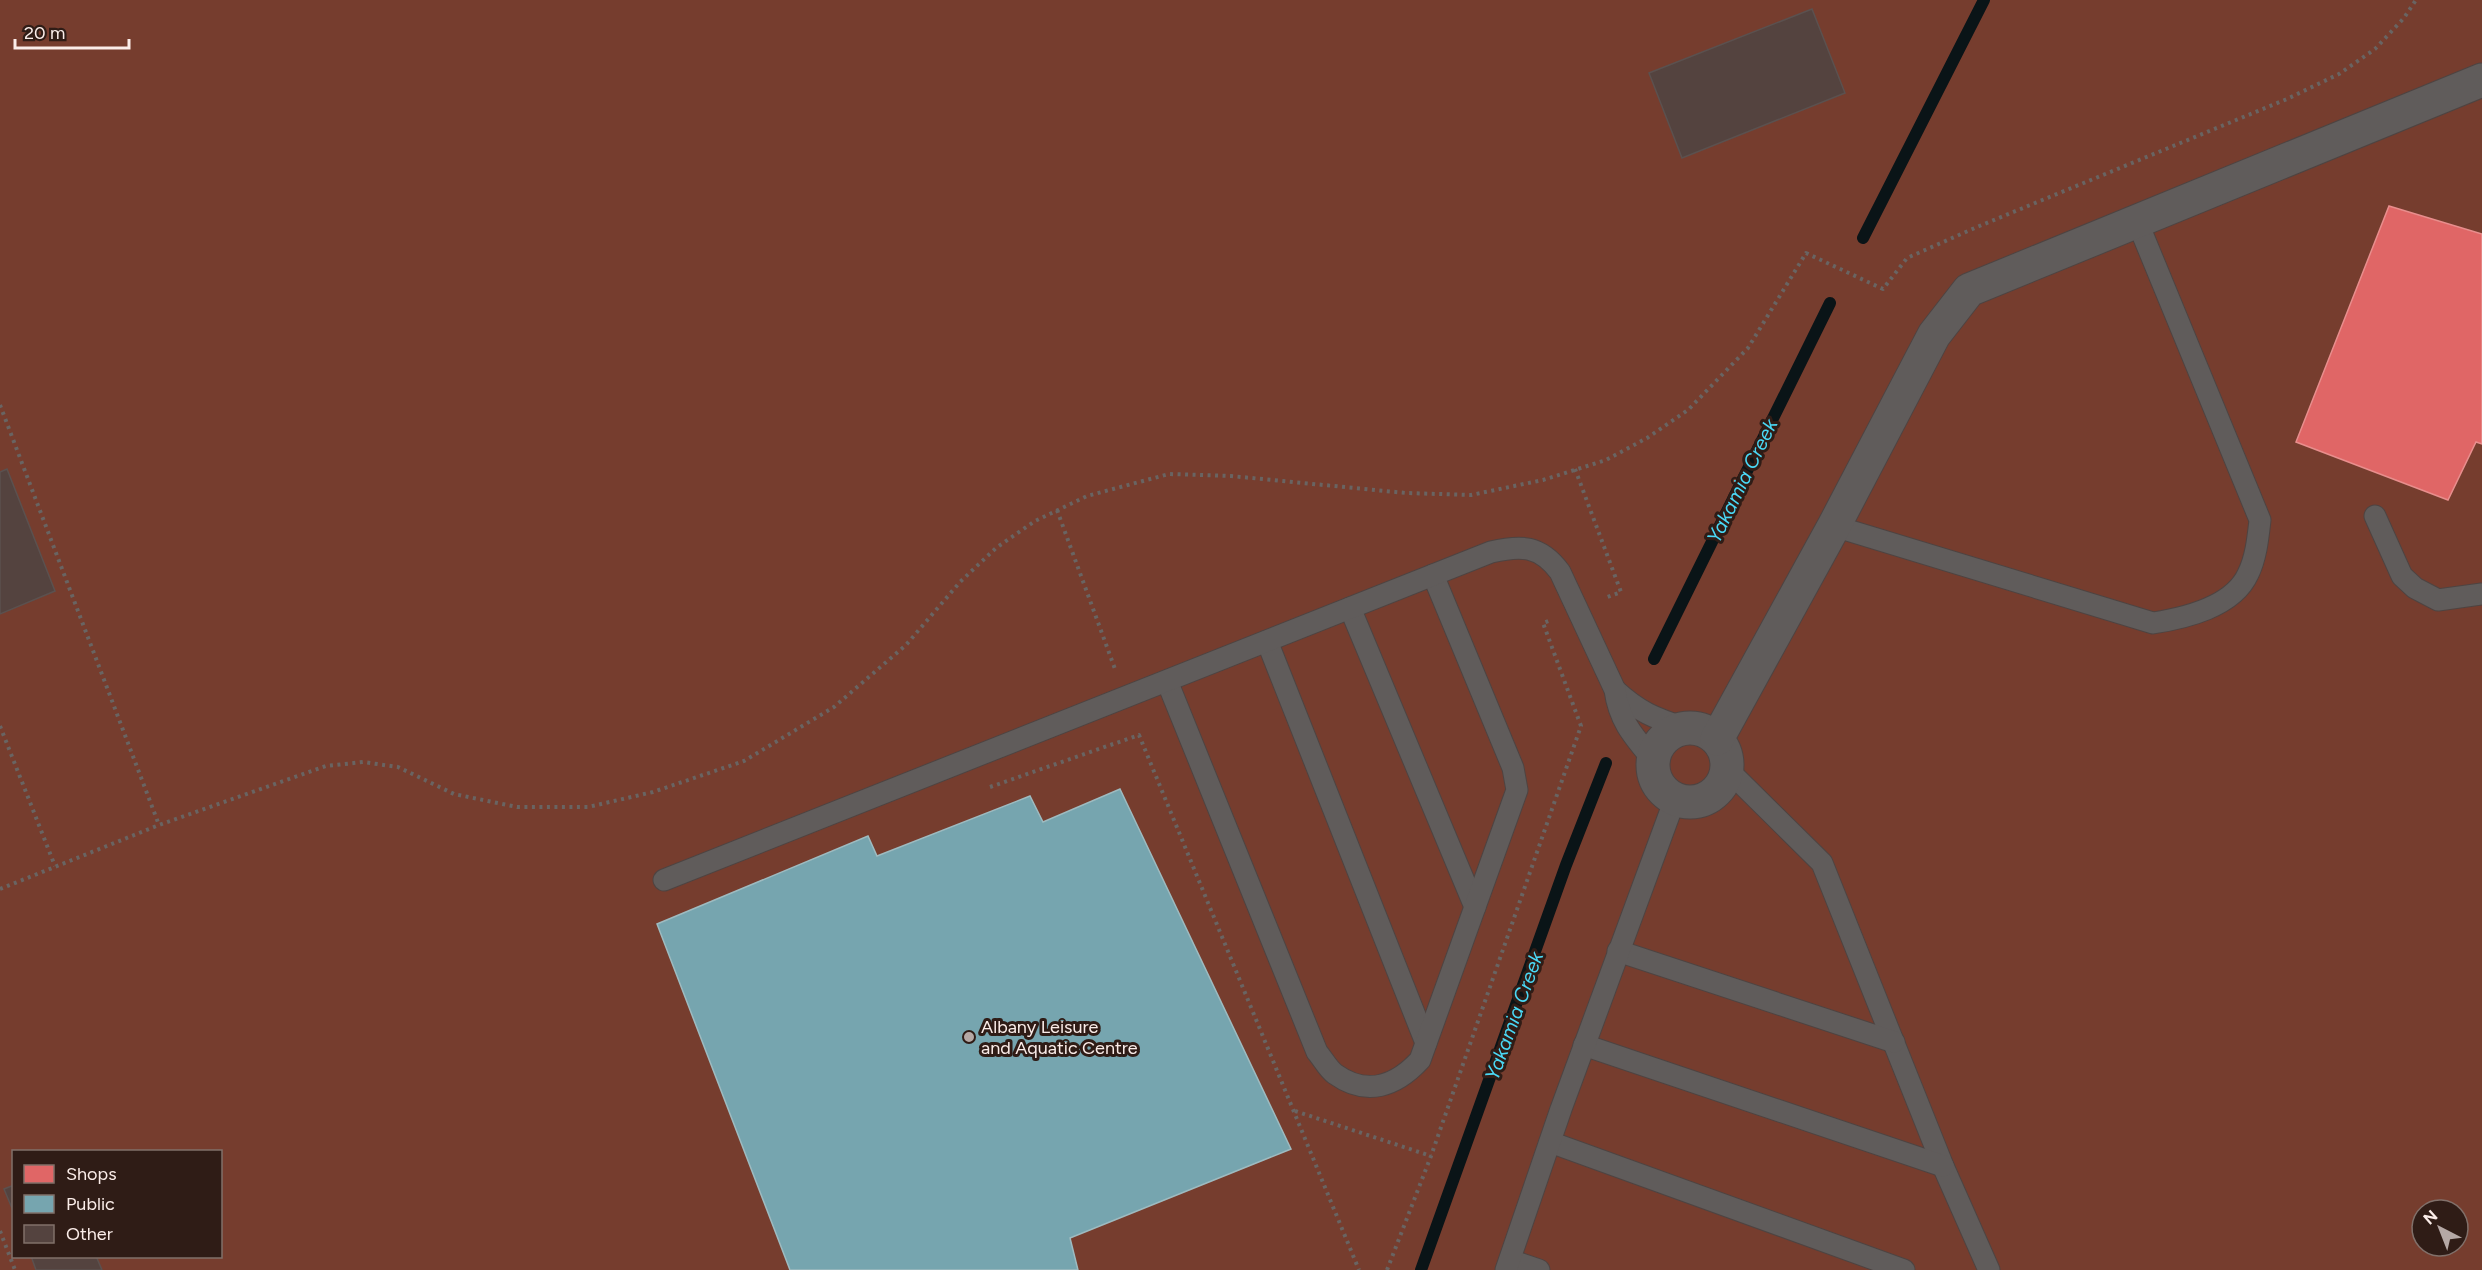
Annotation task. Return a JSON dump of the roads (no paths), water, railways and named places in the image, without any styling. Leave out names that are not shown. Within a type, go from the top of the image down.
[{"type":"street","points":[[1722,754],[1702,730],[1685,728],[1664,739],[1653,761],[1654,772],[1658,783],[1675,799],[1698,801],[1717,790],[1722,754],[1834,526],[1934,335],[1969,290],[2482,80]]},
{"type":"lane","points":[[1834,526],[2153,623],[2186,618],[2225,601],[2248,576],[2256,550],[2260,520],[2137,221]]},
{"type":"lane","points":[[2375,516],[2402,576],[2415,588],[2438,600],[2482,594]]},
{"type":"lane","points":[[664,880],[1491,552],[1516,546],[1542,554],[1552,561],[1560,572],[1615,690],[1617,706],[1623,722],[1653,761]]},
{"type":"lane","points":[[1167,681],[1317,1052],[1335,1074],[1365,1088],[1388,1084],[1406,1075],[1420,1060],[1518,790],[1513,768],[1433,575]]},
{"type":"lane","points":[[1350,608],[1475,907]]},
{"type":"lane","points":[[1267,641],[1426,1043]]},
{"type":"lane","points":[[1615,690],[1635,708],[1658,720],[1685,728]]},
{"type":"lane","points":[[1722,754],[1822,863],[1943,1166],[1989,1270]]},
{"type":"lane","points":[[1539,1270],[1508,1265],[1584,1045],[1675,799]]},
{"type":"lane","points":[[1618,951],[1894,1042]]},
{"type":"lane","points":[[1584,1045],[1943,1166]]},
{"type":"lane","points":[[1550,1142],[1904,1270]]},
{"type":"waterway","name":"Yakamia Creek","points":[[1863,238],[1984,0]]},
{"type":"waterway","name":"Yakamia Creek","points":[[1654,659],[1830,303]]},
{"type":"waterway","name":"Yakamia Creek","points":[[1421,1270],[1566,865],[1606,763]]},
{"type":"place","name":"Albany Leisure and Aquatic Centre","points":[[969,1037]]}]
